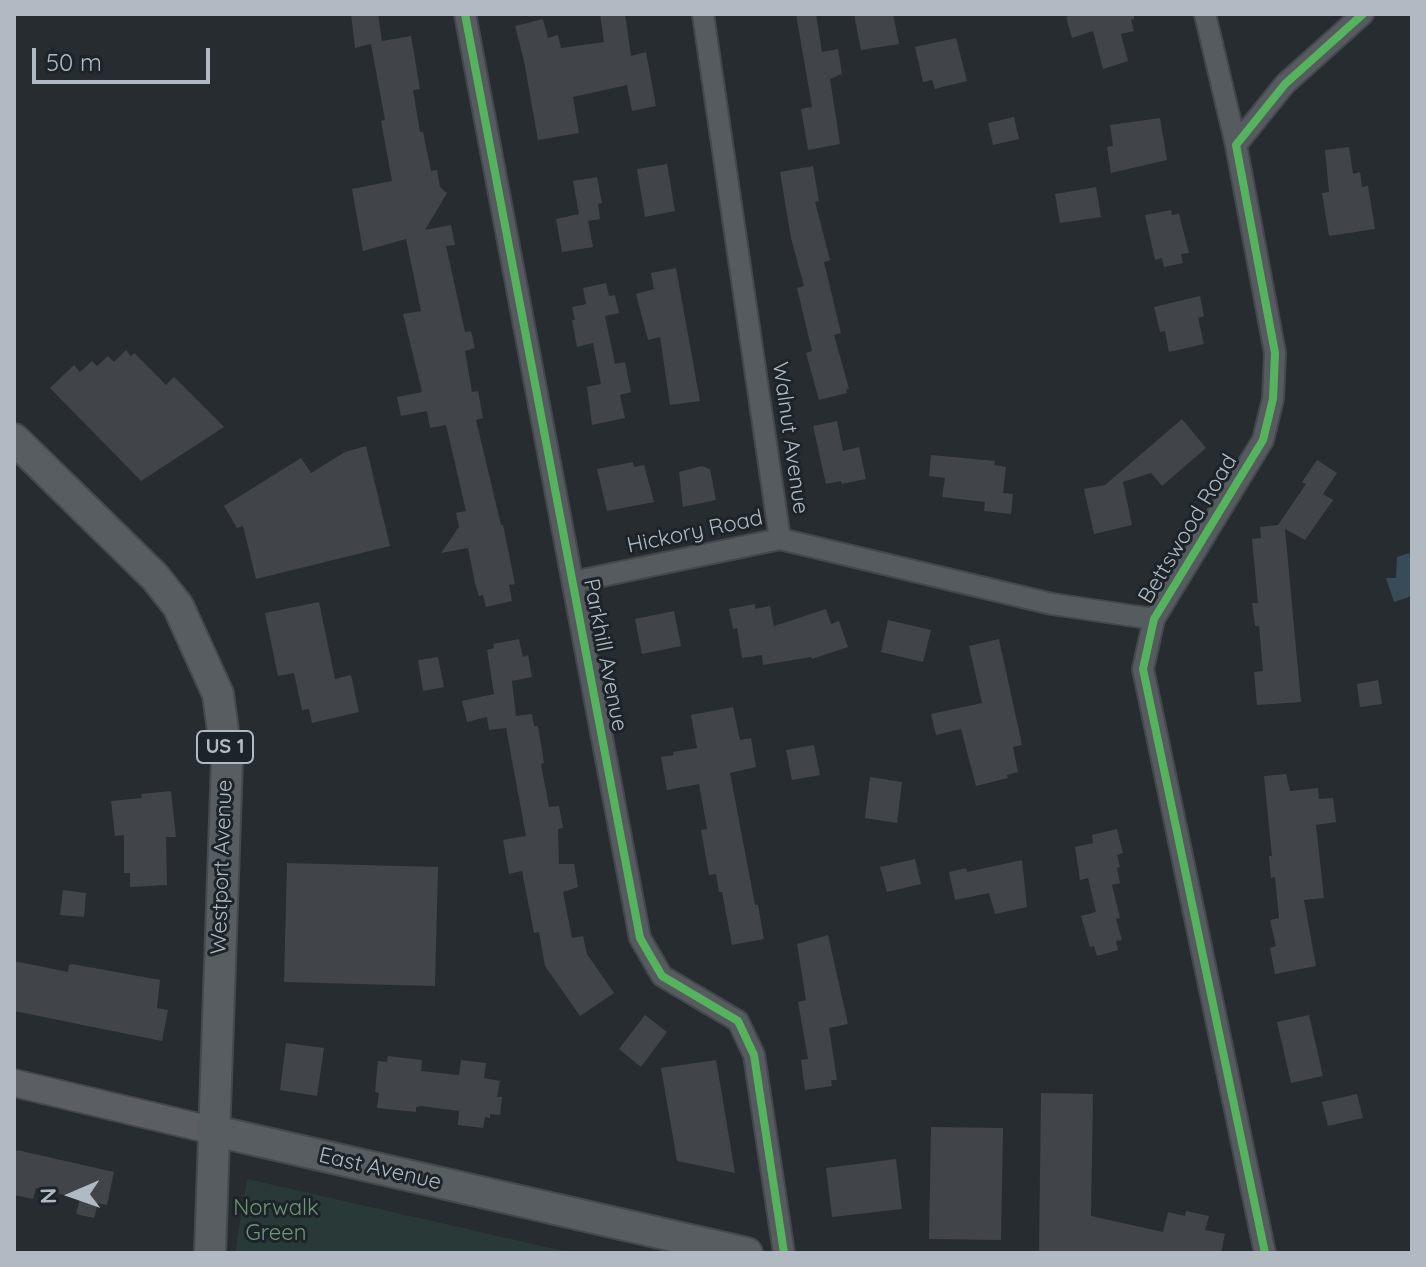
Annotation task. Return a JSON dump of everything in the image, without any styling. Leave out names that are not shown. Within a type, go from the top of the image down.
[{"type":"main road","name":"Westport Avenue","points":[[14,439],[163,586],[178,606],[218,694],[227,761],[215,1131]]},
{"type":"main road","name":"East Avenue","points":[[14,1083],[747,1253]]},
{"type":"main road","name":"US 1","points":[[210,1253],[215,1131]]},
{"type":"street","name":"Parkhill Avenue","points":[[465,14],[640,938],[662,976],[738,1021],[749,1044],[754,1055],[784,1253]]},
{"type":"street","name":"Walnut Avenue","points":[[703,14],[780,539],[1052,604],[1154,619]]},
{"type":"street","name":"Bettswood Road","points":[[1205,14],[1236,145],[1275,353],[1273,399],[1263,440],[1154,619],[1143,669],[1265,1253]]},
{"type":"street","points":[[1236,145],[1285,84],[1363,14]]},
{"type":"street","name":"Hickory Road","points":[[573,582],[780,539]]},
{"type":"green space","name":"Norwalk Green","points":[[247,1179],[542,1246],[572,1253],[235,1253]]},
{"type":"water","points":[[1409,553],[1412,596],[1394,602],[1386,578],[1396,578],[1397,557]]},
{"type":"building","points":[[351,14],[378,14],[382,41],[411,36],[420,89],[413,90],[420,132],[423,132],[431,171],[437,170],[440,187],[447,193],[425,230],[451,225],[455,245],[446,246],[465,332],[471,331],[475,348],[465,351],[472,392],[478,391],[483,418],[476,420],[515,584],[509,585],[512,601],[486,607],[475,583],[468,548],[441,553],[459,527],[456,513],[466,511],[446,425],[430,428],[427,411],[401,416],[397,397],[422,392],[403,314],[421,311],[406,239],[363,251],[352,189],[392,181],[371,44],[355,48]]},
{"type":"building","points":[[600,14],[625,14],[631,56],[646,52],[656,106],[632,111],[627,85],[573,97],[579,133],[538,140],[515,26],[543,19],[548,38],[558,35],[561,48],[604,42]]},
{"type":"building","points":[[796,14],[816,14],[822,52],[838,49],[842,74],[830,79],[840,144],[808,150],[801,109],[812,107]]},
{"type":"building","points":[[854,14],[893,14],[899,44],[861,50]]},
{"type":"building","points":[[1076,14],[1134,14],[1131,20],[1134,31],[1121,34],[1128,61],[1103,69],[1093,31],[1072,38],[1066,17]]},
{"type":"building","points":[[956,38],[967,81],[935,89],[932,80],[923,82],[915,47]]},
{"type":"building","points":[[1014,117],[1019,139],[993,145],[988,123]]},
{"type":"building","points":[[1160,118],[1167,160],[1111,173],[1107,147],[1113,146],[1110,125]]},
{"type":"building","points":[[1349,147],[1353,174],[1360,172],[1362,187],[1368,186],[1375,229],[1329,236],[1322,193],[1329,192],[1325,150]]},
{"type":"building","points":[[667,164],[675,211],[645,217],[637,169]]},
{"type":"building","points":[[813,166],[819,201],[815,202],[830,260],[824,262],[841,333],[834,335],[849,389],[847,393],[819,400],[806,353],[812,351],[797,288],[804,286],[791,238],[780,172]]},
{"type":"building","points":[[597,177],[602,203],[598,204],[600,219],[588,221],[593,247],[562,252],[556,219],[579,214],[573,181]]},
{"type":"building","points":[[1096,187],[1101,217],[1060,223],[1055,194]]},
{"type":"building","points":[[1171,210],[1172,215],[1179,214],[1189,253],[1181,254],[1183,263],[1164,267],[1162,258],[1155,260],[1145,215]]},
{"type":"building","points":[[676,268],[700,401],[670,405],[660,337],[648,340],[636,294],[654,289],[651,273]]},
{"type":"building","points":[[606,283],[609,296],[615,295],[619,313],[605,316],[615,364],[625,362],[631,392],[620,395],[625,418],[592,425],[587,387],[601,384],[593,343],[577,347],[572,307],[586,304],[583,288]]},
{"type":"building","points":[[1200,296],[1204,316],[1198,318],[1204,344],[1169,352],[1165,331],[1160,332],[1154,307]]},
{"type":"building","points":[[126,350],[131,356],[134,353],[166,385],[174,377],[224,427],[141,481],[50,388],[74,365],[80,372],[92,361],[97,366],[108,356],[114,362]]},
{"type":"building","points":[[1182,419],[1206,448],[1162,486],[1151,473],[1123,482],[1132,525],[1094,534],[1084,489],[1105,485]]},
{"type":"building","points":[[837,421],[843,451],[859,447],[866,479],[826,484],[813,426]]},
{"type":"building","points":[[366,446],[390,546],[256,579],[243,526],[237,528],[224,506],[301,458],[311,473],[345,452]]},
{"type":"building","points":[[931,455],[995,461],[994,465],[1006,467],[1003,493],[1013,494],[1011,514],[984,511],[985,502],[942,497],[945,478],[929,476]]},
{"type":"building","points":[[1317,460],[1337,473],[1323,494],[1333,500],[1305,540],[1285,529],[1301,702],[1257,705],[1254,672],[1263,671],[1259,626],[1255,626],[1252,603],[1258,603],[1252,539],[1261,538],[1260,527],[1278,525],[1306,484],[1302,482]]},
{"type":"building","points":[[633,462],[634,467],[644,465],[654,502],[607,511],[597,469]]},
{"type":"building","points":[[702,466],[710,469],[716,500],[683,507],[679,472]]},
{"type":"building","points":[[319,602],[335,679],[351,675],[359,712],[312,723],[309,709],[302,710],[294,673],[278,676],[265,613]]},
{"type":"building","points":[[755,604],[755,609],[770,606],[774,626],[826,609],[831,624],[839,621],[848,647],[812,659],[763,665],[762,655],[742,658],[737,628],[733,629],[729,609]]},
{"type":"building","points":[[674,611],[681,646],[642,654],[635,619]]},
{"type":"building","points":[[888,620],[931,630],[923,662],[881,652]]},
{"type":"building","points":[[519,639],[523,657],[528,655],[532,677],[512,681],[516,716],[532,714],[534,726],[538,726],[549,807],[559,806],[563,828],[558,829],[559,864],[574,864],[578,887],[563,892],[572,938],[583,936],[587,954],[614,993],[580,1016],[545,966],[539,932],[534,933],[522,871],[509,874],[503,840],[526,836],[506,728],[489,730],[487,717],[467,722],[462,701],[494,694],[487,650],[494,648],[493,644]]},
{"type":"building","points":[[999,639],[1022,745],[1013,747],[1018,772],[1007,775],[1008,778],[976,786],[961,729],[936,735],[931,714],[982,703],[969,646]]},
{"type":"building","points":[[438,657],[444,687],[423,691],[418,660]]},
{"type":"building","points":[[1378,680],[1382,704],[1360,707],[1357,684]]},
{"type":"building","points":[[733,707],[740,740],[751,738],[756,767],[730,773],[764,939],[732,945],[722,892],[719,892],[716,874],[709,875],[701,830],[707,829],[699,784],[667,790],[661,757],[697,748],[691,715]]},
{"type":"building","points":[[814,745],[820,775],[792,780],[786,750]]},
{"type":"building","points":[[1286,774],[1290,791],[1318,788],[1319,799],[1333,798],[1336,822],[1316,825],[1324,898],[1304,900],[1316,966],[1275,974],[1270,948],[1276,946],[1270,920],[1279,918],[1275,877],[1271,878],[1269,856],[1272,856],[1264,776]]},
{"type":"building","points":[[870,777],[902,782],[897,823],[865,818]]},
{"type":"building","points":[[171,791],[176,837],[166,837],[167,885],[130,887],[130,873],[124,873],[124,835],[115,836],[111,801]]},
{"type":"building","points":[[1117,829],[1123,853],[1117,855],[1120,883],[1112,885],[1122,940],[1116,941],[1118,950],[1097,956],[1094,946],[1090,947],[1081,916],[1096,912],[1088,878],[1080,880],[1075,847],[1093,843],[1092,835]]},
{"type":"building","points":[[915,859],[921,884],[887,892],[880,867]]},
{"type":"building","points":[[1022,860],[1027,907],[995,914],[989,893],[955,900],[949,872],[966,868],[967,872]]},
{"type":"building","points":[[287,863],[438,867],[435,986],[284,982]]},
{"type":"building","points":[[63,890],[86,893],[84,917],[60,915]]},
{"type":"building","points":[[828,935],[848,1024],[829,1028],[837,1080],[831,1080],[832,1086],[805,1090],[801,1060],[808,1059],[798,1002],[806,1000],[797,944]]},
{"type":"building","points":[[14,961],[68,972],[72,964],[160,980],[157,1008],[168,1010],[162,1041],[14,1011]]},
{"type":"building","points":[[645,1015],[667,1032],[641,1067],[619,1049]]},
{"type":"building","points":[[1309,1015],[1323,1076],[1291,1083],[1277,1022]]},
{"type":"building","points":[[286,1043],[324,1048],[317,1096],[280,1090]]},
{"type":"building","points":[[388,1056],[422,1060],[421,1071],[459,1075],[461,1060],[486,1063],[484,1078],[500,1081],[497,1097],[502,1097],[500,1115],[485,1117],[483,1128],[458,1125],[459,1111],[421,1106],[416,1107],[416,1112],[377,1108],[378,1061],[387,1062]]},
{"type":"building","points":[[716,1060],[735,1173],[677,1161],[661,1068]]},
{"type":"building","points":[[1041,1093],[1093,1094],[1091,1216],[1163,1232],[1168,1212],[1185,1216],[1186,1211],[1209,1216],[1205,1230],[1225,1234],[1221,1253],[1039,1253]]},
{"type":"building","points":[[1357,1094],[1363,1118],[1328,1126],[1322,1102]]},
{"type":"building","points":[[931,1127],[1003,1128],[1001,1240],[929,1239]]},
{"type":"building","points":[[17,1150],[114,1172],[107,1205],[98,1203],[94,1218],[76,1214],[80,1199],[36,1188],[33,1199],[14,1195],[14,1155]]},
{"type":"building","points":[[896,1159],[902,1209],[832,1217],[826,1168]]},
{"type":"cycle path","points":[[465,14],[640,938],[662,976],[738,1021],[754,1055],[784,1253]]},
{"type":"cycle path","points":[[1265,1253],[1143,669],[1154,619],[1263,440],[1273,399],[1275,353],[1236,145],[1285,84],[1363,14]]}]
